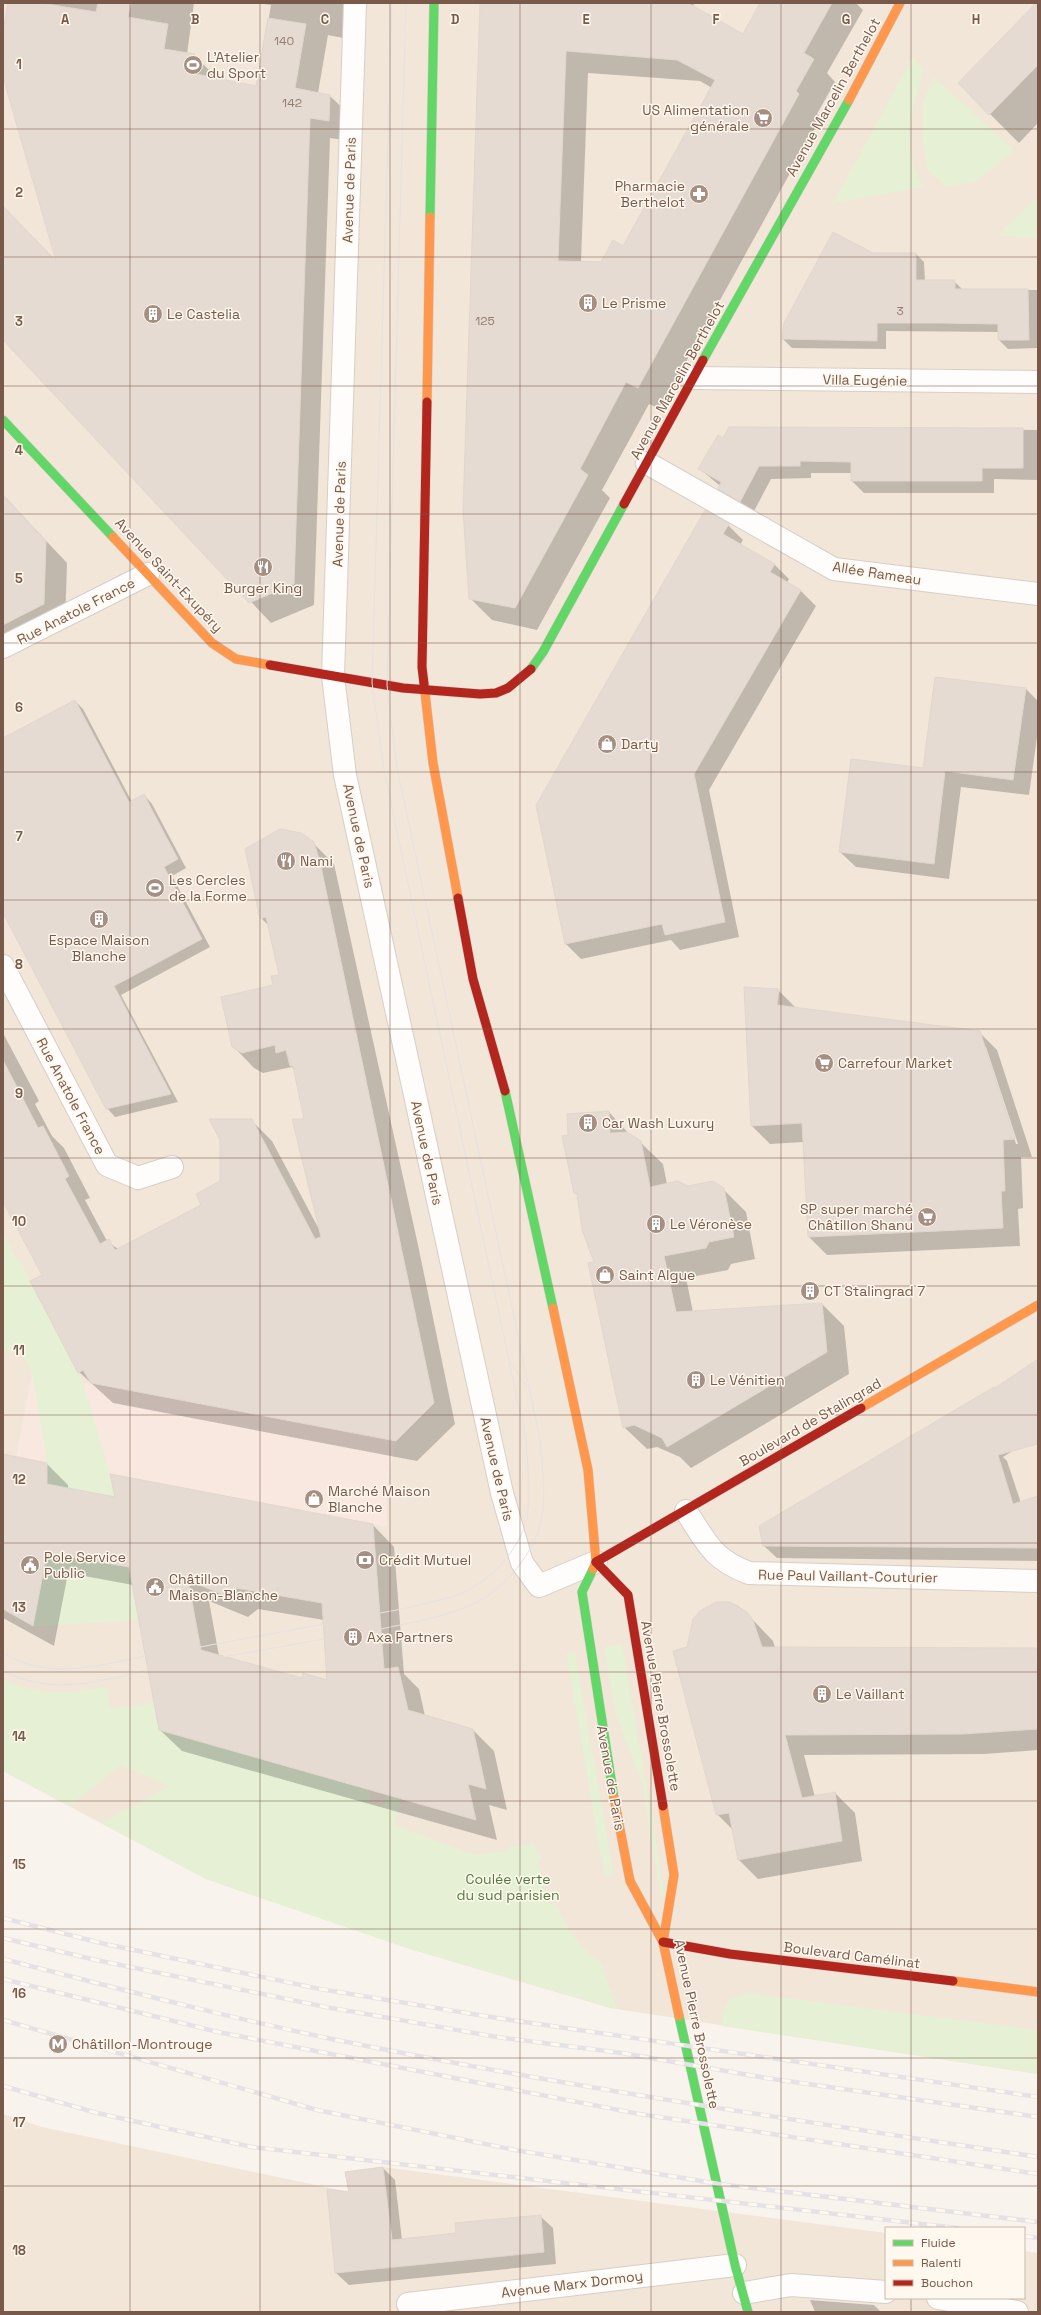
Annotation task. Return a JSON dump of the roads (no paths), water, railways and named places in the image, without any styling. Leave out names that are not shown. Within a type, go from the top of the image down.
[{"type":"main road","name":"Avenue de Paris","points":[[434,3],[422,667],[424,692],[433,763],[473,979],[511,1113],[588,1470],[596,1562],[582,1592],[605,1749],[630,1881],[664,1942]]},
{"type":"main road","name":"Avenue Marcelin Berthelot","points":[[424,692],[488,694],[501,691],[515,684],[533,668],[693,378],[827,140],[900,3]]},
{"type":"main road","name":"Avenue Saint-Exupéry","points":[[3,420],[212,643],[236,659],[424,692]]},
{"type":"main road","name":"Boulevard de Stalingrad","points":[[596,1562],[1038,1305]]},
{"type":"main road","name":"Avenue Pierre Brossolette","points":[[596,1562],[628,1595],[674,1875],[664,1942],[735,2265],[746,2302]]},
{"type":"main road","name":"Boulevard Camélinat","points":[[664,1942],[730,1954],[1038,1992]]},
{"type":"street","name":"Avenue de Paris","points":[[355,3],[333,676],[345,775],[502,1493],[515,1545],[522,1563],[538,1586],[596,1562]]},
{"type":"street","name":"Villa Eugénie","points":[[693,378],[1038,382]]},
{"type":"street","name":"Allée Rameau","points":[[647,463],[834,569],[1038,594]]},
{"type":"street","name":"Rue Anatole France","points":[[3,647],[148,574]]},
{"type":"street","name":"Rue Anatole France","points":[[3,966],[107,1165],[138,1178],[172,1167]]},
{"type":"street","name":"Rue Paul Vaillant-Couturier","points":[[686,1511],[712,1550],[721,1560],[750,1573],[1038,1581]]},
{"type":"street","name":"Avenue Marx Dormoy","points":[[408,2304],[735,2265]]},
{"type":"street","points":[[746,2302],[791,2285],[885,2292]]},
{"type":"street","points":[[944,2299],[1017,2312]]},
{"type":"tram line","points":[[380,1613],[456,1596],[474,1587],[485,1579],[506,1560],[514,1548],[525,1524],[528,1511],[529,1493],[526,1441],[384,770],[372,683],[392,3]]},
{"type":"tram line","points":[[381,1629],[424,1620],[456,1611],[479,1601],[493,1592],[516,1569],[534,1541],[540,1526],[544,1502],[540,1439],[397,768],[387,685],[406,3]]},
{"type":"tram line","points":[[511,1363],[526,1386]]},
{"type":"tram line","points":[[200,1647],[324,1624]]},
{"type":"tram line","points":[[223,1657],[324,1639]]},
{"type":"tram line","points":[[3,1653],[20,1662],[38,1667],[55,1669],[91,1667],[145,1656]]},
{"type":"tram line","points":[[3,1671],[21,1679],[57,1685],[92,1682],[148,1670]]},
{"type":"railway","points":[[3,1918],[105,1944],[320,1989],[497,2018],[1038,2097]]},
{"type":"railway","points":[[3,1938],[96,1960],[326,2007],[497,2037],[622,2053],[766,2078],[1038,2117]]},
{"type":"railway","points":[[3,1959],[250,2021],[332,2039],[508,2073],[1038,2157]]},
{"type":"railway","points":[[3,1979],[218,2032],[639,2114],[1038,2174]]},
{"type":"railway","points":[[3,2020],[317,2110],[515,2150],[719,2184],[1038,2222]]},
{"type":"railway","points":[[3,2086],[97,2113],[252,2147],[948,2227]]},
{"type":"railway","points":[[1025,2236],[1038,2238]]},
{"type":"place","name":"L'Atelier du Sport","points":[[193,65]]},
{"type":"place","name":"US Alimentation générale","points":[[763,118]]},
{"type":"place","name":"Pharmacie Berthelot","points":[[699,194]]},
{"type":"place","name":"Le Prisme","points":[[588,303]]},
{"type":"place","name":"Le Castelia","points":[[153,314]]},
{"type":"place","name":"Burger King","points":[[263,567]]},
{"type":"place","name":"Darty","points":[[607,744]]},
{"type":"place","name":"Nami","points":[[286,861]]},
{"type":"place","name":"Les Cercles de la Forme","points":[[155,888]]},
{"type":"place","name":"Espace Maison Blanche","points":[[99,919]]},
{"type":"place","name":"Carrefour Market","points":[[824,1063]]},
{"type":"place","name":"Car Wash Luxury","points":[[588,1123]]},
{"type":"place","name":"SP super marché Châtillon Shanu","points":[[927,1217]]},
{"type":"place","name":"Le Véronèse","points":[[656,1224]]},
{"type":"place","name":"Saint Algue","points":[[605,1275]]},
{"type":"place","name":"CT Stalingrad 7","points":[[810,1291]]},
{"type":"place","name":"Le Vénitien","points":[[696,1380]]},
{"type":"place","name":"Marché Maison Blanche","points":[[314,1499]]},
{"type":"place","name":"Crédit Mutuel","points":[[365,1560]]},
{"type":"place","name":"Pole Service Public","points":[[30,1565]]},
{"type":"place","name":"Châtillon Maison-Blanche","points":[[155,1587]]},
{"type":"place","name":"Axa Partners","points":[[353,1637]]},
{"type":"place","name":"Le Vaillant","points":[[822,1694]]},
{"type":"place","name":"Châtillon-Montrouge","points":[[58,2044]]},
{"type":"park label","name":"Coulée verte du sud parisien","points":[[508,1888]]}]
